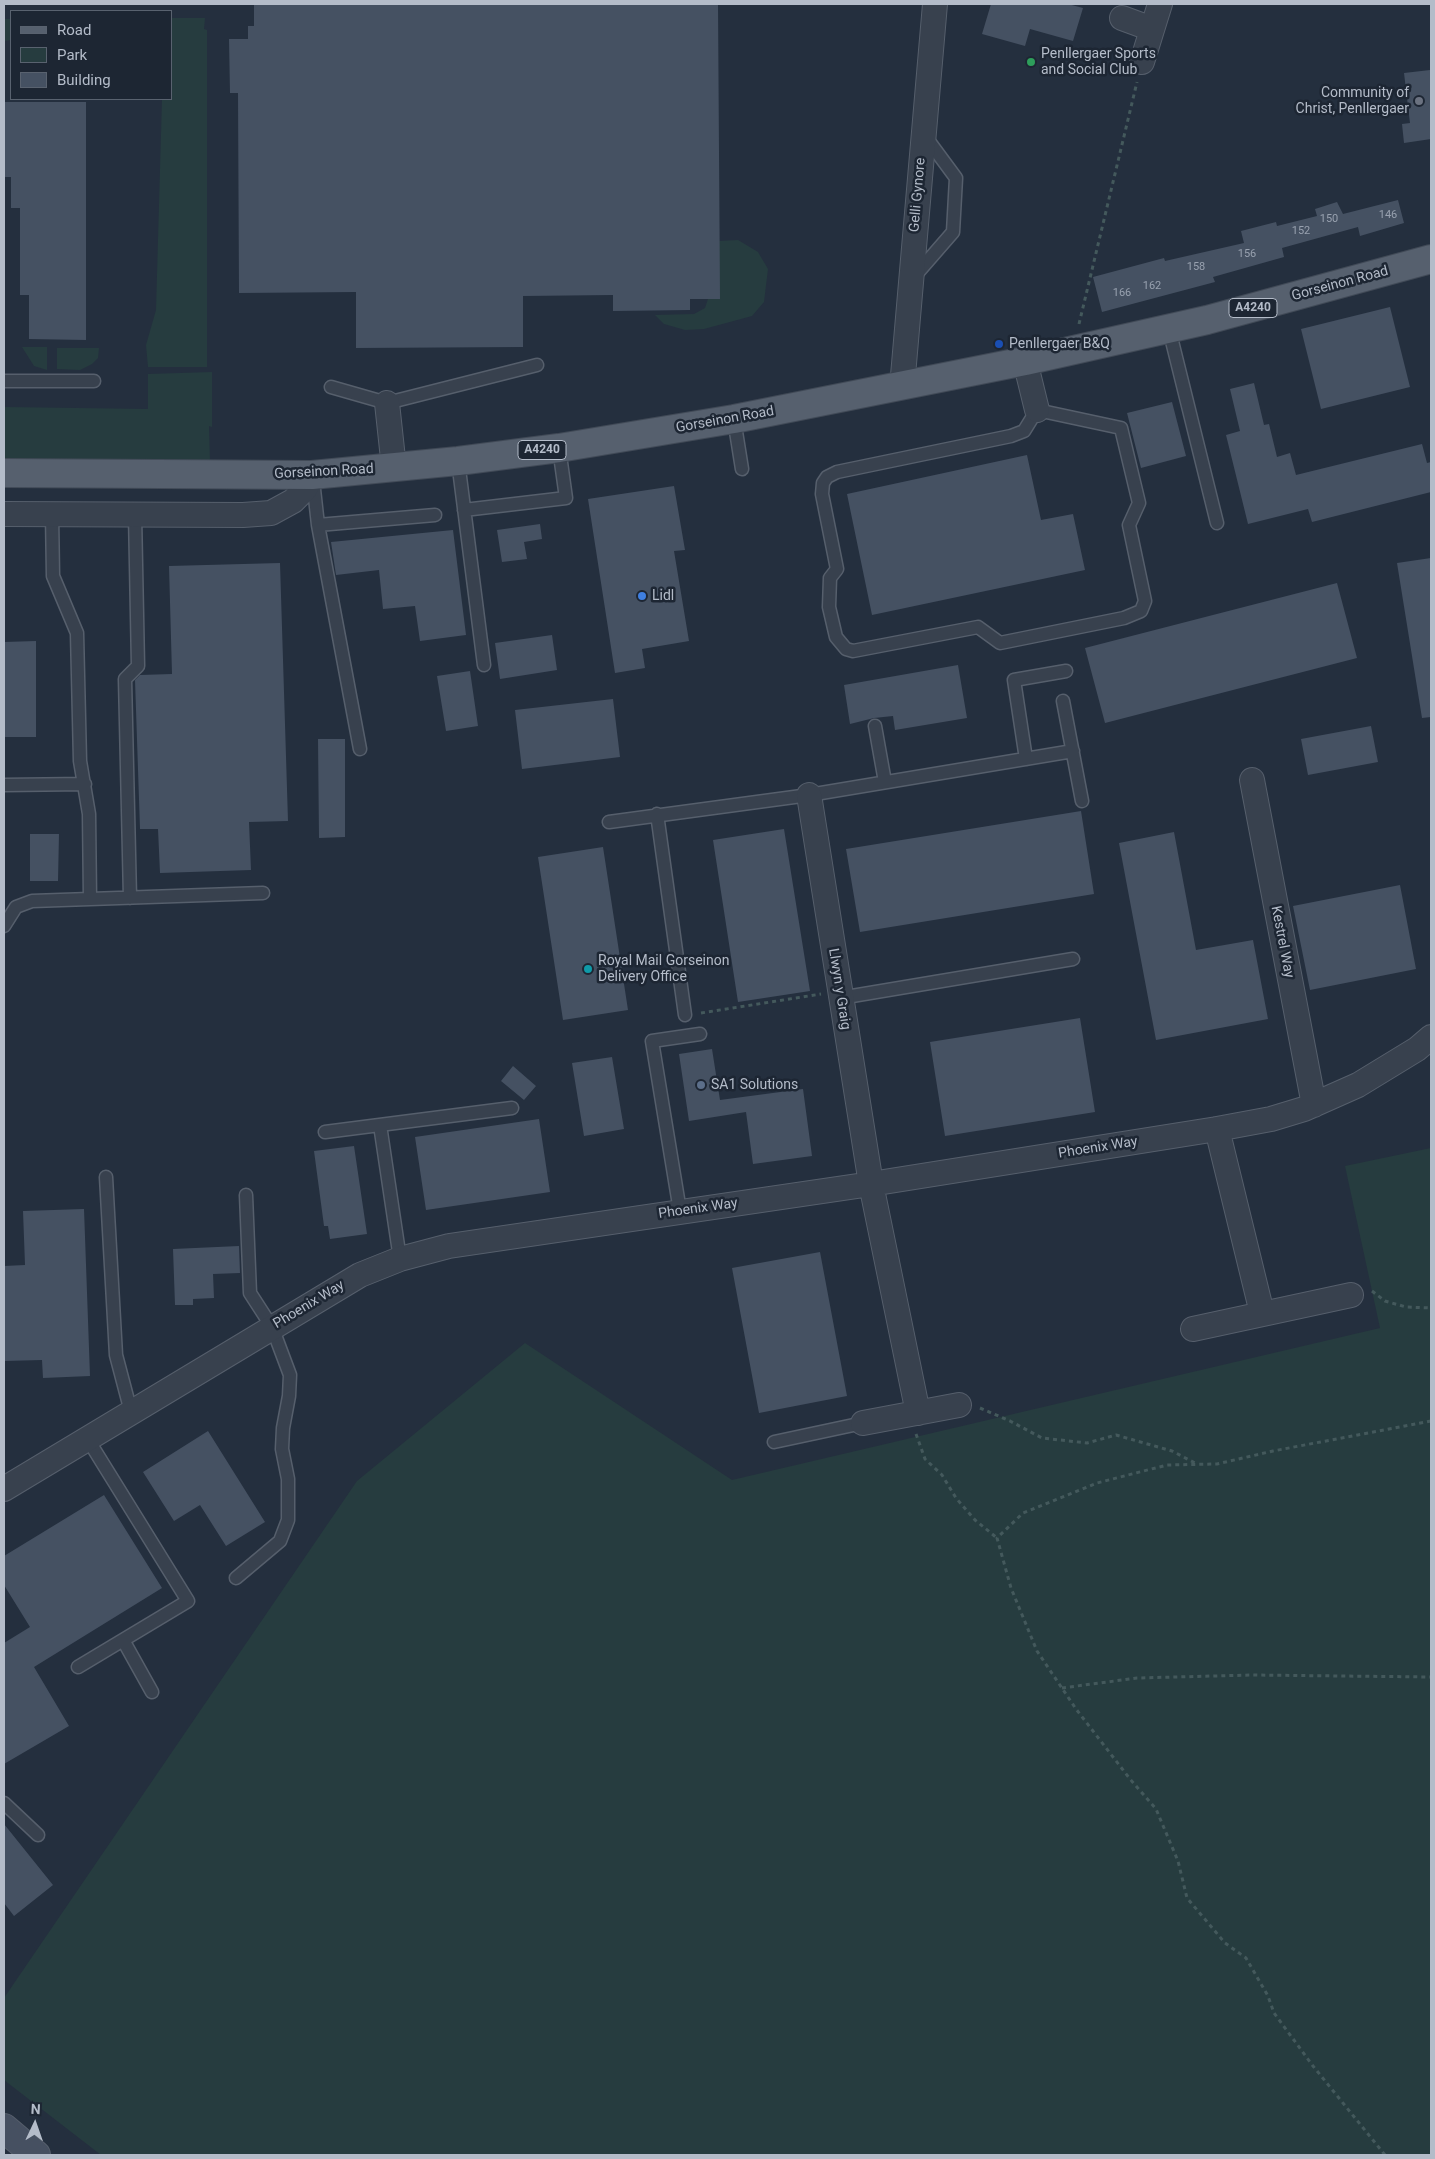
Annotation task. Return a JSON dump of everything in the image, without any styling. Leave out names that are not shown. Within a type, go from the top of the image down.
[{"type":"main road","name":"Gorseinon Road","points":[[4,473],[312,475],[394,468],[559,448],[734,419],[902,387],[1072,351],[1169,329],[1431,258]]},
{"type":"street","name":"Gelli Gynore","points":[[902,387],[935,4]]},
{"type":"street","points":[[1142,62],[1160,4]]},
{"type":"street","points":[[1122,18],[1152,29]]},
{"type":"street","points":[[1025,361],[1037,410]]},
{"type":"street","points":[[388,403],[394,468]]},
{"type":"street","points":[[4,514],[243,515],[271,513],[293,501],[305,489],[312,475]]},
{"type":"street","name":"Kestrel Way","points":[[1252,780],[1314,1105]]},
{"type":"street","name":"Llwyn y Graig","points":[[810,795],[870,1184],[914,1414]]},
{"type":"street","name":"Phoenix Way","points":[[4,1489],[360,1275],[400,1259],[449,1246],[870,1184],[1271,1119],[1314,1105],[1358,1085],[1410,1054],[1431,1037]]},
{"type":"street","points":[[1217,1129],[1262,1313]]},
{"type":"street","points":[[1192,1328],[1351,1295]]},
{"type":"street","points":[[864,1423],[959,1405]]},
{"type":"street","points":[[4,2128],[36,2155]]},
{"type":"lane","points":[[911,280],[953,232],[956,178],[924,134]]},
{"type":"lane","points":[[1169,329],[1217,523]]},
{"type":"lane","points":[[331,387],[388,403],[537,365]]},
{"type":"lane","points":[[4,381],[94,381]]},
{"type":"lane","points":[[1037,410],[1121,428],[1139,503],[1129,525],[1144,601],[1141,611],[1124,618],[1000,643],[978,627],[853,651],[846,649],[836,637],[829,607],[830,581],[837,569],[822,494],[823,483],[826,477],[837,472],[1011,436],[1024,430],[1037,410]]},
{"type":"lane","points":[[734,419],[742,470]]},
{"type":"lane","points":[[464,510],[566,498],[559,448]]},
{"type":"lane","points":[[458,461],[484,664]]},
{"type":"lane","points":[[312,475],[318,525],[360,748]]},
{"type":"lane","points":[[52,514],[53,576],[77,633],[80,761],[90,814],[90,899]]},
{"type":"lane","points":[[130,898],[125,679],[138,666],[135,514]]},
{"type":"lane","points":[[318,525],[435,515]]},
{"type":"lane","points":[[1026,759],[1014,680],[1066,672]]},
{"type":"lane","points":[[1063,701],[1082,800]]},
{"type":"lane","points":[[875,726],[885,782]]},
{"type":"lane","points":[[609,822],[657,814],[810,795],[1073,752]]},
{"type":"lane","points":[[4,785],[84,784]]},
{"type":"lane","points":[[657,814],[685,1015]]},
{"type":"lane","points":[[4,926],[13,911],[23,903],[262,893]]},
{"type":"lane","points":[[840,994],[1073,959]]},
{"type":"lane","points":[[680,1211],[652,1041],[700,1034]]},
{"type":"lane","points":[[325,1132],[512,1108]]},
{"type":"lane","points":[[380,1125],[400,1259]]},
{"type":"lane","points":[[106,1177],[116,1356],[131,1412]]},
{"type":"lane","points":[[236,1578],[280,1541],[288,1520],[288,1479],[282,1449],[283,1428],[290,1396],[290,1375],[272,1327],[250,1293],[246,1194]]},
{"type":"lane","points":[[774,1442],[864,1423]]},
{"type":"lane","points":[[78,1668],[188,1601],[87,1438]]},
{"type":"lane","points":[[123,1640],[152,1692]]},
{"type":"lane","points":[[4,1803],[38,1835]]},
{"type":"path","points":[[1072,351],[1142,62]]},
{"type":"path","points":[[685,1015],[840,994]]},
{"type":"path","points":[[1351,1295],[1356,1290],[1372,1291],[1385,1300],[1406,1307],[1431,1308]]},
{"type":"path","points":[[959,1405],[984,1408],[1042,1438],[1087,1442],[1116,1435],[1172,1451],[1198,1464]]},
{"type":"path","points":[[914,1414],[925,1459],[942,1475],[956,1498],[975,1520],[997,1538],[1011,1588],[1037,1651],[1118,1764],[1156,1809],[1178,1862],[1187,1898],[1224,1943],[1246,1958],[1268,1996],[1274,2013],[1312,2066],[1386,2155]]},
{"type":"path","points":[[997,1538],[1023,1513],[1097,1483],[1167,1465],[1217,1464],[1273,1451],[1431,1421]]},
{"type":"path","points":[[1062,1688],[1137,1678],[1252,1675],[1431,1676]]},
{"type":"green space","points":[[172,18],[205,18],[204,29],[207,30],[207,367],[148,367],[146,345],[156,310],[162,100],[172,100]]},
{"type":"green space","points":[[4,19],[10,19],[10,40],[4,41]]},
{"type":"green space","points":[[738,240],[758,252],[768,269],[764,302],[752,316],[704,329],[685,330],[664,324],[655,315],[694,314],[705,308],[708,299],[719,299],[719,241]]},
{"type":"green space","points":[[22,347],[47,347],[47,370],[34,366]]},
{"type":"green space","points":[[57,348],[99,348],[98,358],[92,364],[80,370],[57,369]]},
{"type":"green space","points":[[212,372],[212,427],[209,426],[210,462],[4,461],[4,393],[5,407],[148,409],[148,374]]},
{"type":"green space","points":[[1431,1148],[1431,2155],[101,2155],[4,2080],[4,1998],[357,1481],[525,1343],[732,1480],[1380,1328],[1345,1166]]},
{"type":"building","points":[[254,4],[718,4],[720,299],[690,299],[690,310],[613,311],[613,295],[523,296],[523,347],[356,348],[356,292],[239,293],[238,93],[230,93],[229,39],[248,39],[248,26],[254,26]]},
{"type":"building","points":[[991,4],[1068,4],[1083,8],[1073,41],[1030,29],[1025,46],[982,34]]},
{"type":"building","name":"Community of Christ, Penllergaer","points":[[1430,70],[1431,139],[1404,143],[1402,124],[1410,123],[1404,73]]},
{"type":"building","points":[[4,102],[86,102],[86,340],[29,339],[29,295],[20,295],[20,208],[11,208],[11,177],[4,177]]},
{"type":"building","points":[[1398,200],[1404,223],[1360,236],[1358,227],[1282,248],[1284,257],[1213,277],[1215,282],[1102,312],[1093,277],[1164,258],[1165,261],[1244,243],[1241,231],[1276,222],[1277,226],[1317,216],[1315,209],[1337,202],[1343,214]]},
{"type":"building","points":[[1390,307],[1410,387],[1321,409],[1301,329]]},
{"type":"building","points":[[1254,383],[1264,425],[1269,424],[1277,457],[1290,453],[1296,475],[1422,444],[1427,463],[1431,462],[1431,492],[1312,522],[1308,509],[1248,524],[1226,435],[1240,431],[1230,389]]},
{"type":"building","points":[[1172,402],[1186,456],[1141,468],[1127,413]]},
{"type":"building","points":[[1027,455],[1041,520],[1073,514],[1085,570],[872,615],[847,494]]},
{"type":"building","name":"Lidl","points":[[674,486],[685,550],[674,551],[689,641],[642,649],[645,668],[615,673],[588,499]]},
{"type":"building","points":[[540,524],[542,539],[524,542],[527,559],[502,562],[497,530]]},
{"type":"building","points":[[453,530],[466,635],[420,641],[415,606],[383,609],[379,570],[336,575],[331,542]]},
{"type":"building","points":[[1431,558],[1431,717],[1422,718],[1397,563]]},
{"type":"building","points":[[280,563],[288,821],[249,822],[251,870],[160,873],[158,829],[140,829],[135,680],[140,675],[172,674],[169,566]]},
{"type":"building","points":[[1337,583],[1357,658],[1105,723],[1085,648]]},
{"type":"building","points":[[552,635],[557,670],[500,679],[495,643]]},
{"type":"building","points":[[36,641],[36,737],[4,737],[4,642]]},
{"type":"building","points":[[958,665],[967,718],[895,730],[893,716],[874,718],[850,724],[844,685]]},
{"type":"building","points":[[470,671],[478,726],[446,731],[437,676]]},
{"type":"building","points":[[613,699],[620,757],[522,769],[515,710]]},
{"type":"building","points":[[1371,726],[1378,762],[1308,775],[1301,739]]},
{"type":"building","points":[[318,739],[345,739],[345,837],[319,838]]},
{"type":"building","points":[[1081,811],[1094,894],[860,932],[846,849]]},
{"type":"building","points":[[784,829],[810,991],[738,1002],[713,840]]},
{"type":"building","points":[[1174,832],[1196,950],[1253,940],[1268,1019],[1156,1040],[1119,843]]},
{"type":"building","points":[[30,834],[59,834],[58,881],[30,881]]},
{"type":"building","points":[[603,847],[628,1010],[563,1020],[538,857]]},
{"type":"building","points":[[1400,885],[1416,969],[1310,990],[1293,906]]},
{"type":"building","points":[[1080,1018],[1095,1112],[945,1136],[930,1042]]},
{"type":"building","points":[[712,1049],[720,1100],[803,1089],[812,1156],[753,1164],[746,1112],[689,1121],[679,1054]]},
{"type":"building","points":[[612,1057],[624,1129],[584,1136],[572,1063]]},
{"type":"building","points":[[513,1066],[536,1086],[524,1100],[501,1081]]},
{"type":"building","points":[[539,1119],[550,1192],[426,1210],[415,1137]]},
{"type":"building","points":[[354,1146],[367,1234],[330,1239],[328,1226],[324,1226],[314,1151]]},
{"type":"building","points":[[84,1209],[90,1376],[43,1378],[42,1360],[4,1361],[4,1266],[25,1265],[23,1211]]},
{"type":"building","points":[[239,1246],[240,1273],[213,1274],[214,1298],[193,1299],[193,1305],[175,1305],[173,1249]]},
{"type":"building","points":[[820,1252],[847,1396],[759,1413],[732,1268]]},
{"type":"building","points":[[208,1431],[265,1522],[226,1546],[200,1505],[174,1521],[143,1472]]},
{"type":"building","points":[[104,1495],[162,1588],[34,1667],[69,1726],[4,1764],[4,1643],[30,1627],[4,1585],[4,1556]]},
{"type":"building","points":[[4,1824],[53,1885],[14,1916],[4,1903]]},
{"type":"place","name":"Penllergaer Sports and Social Club","points":[[1031,62]]},
{"type":"place","name":"Community of Christ, Penllergaer","points":[[1419,101]]},
{"type":"place","name":"Penllergaer B&Q","points":[[999,344]]},
{"type":"place","name":"Lidl","points":[[642,596]]},
{"type":"place","name":"Royal Mail Gorseinon Delivery Office","points":[[588,969]]},
{"type":"place","name":"SA1 Solutions","points":[[701,1085]]}]
